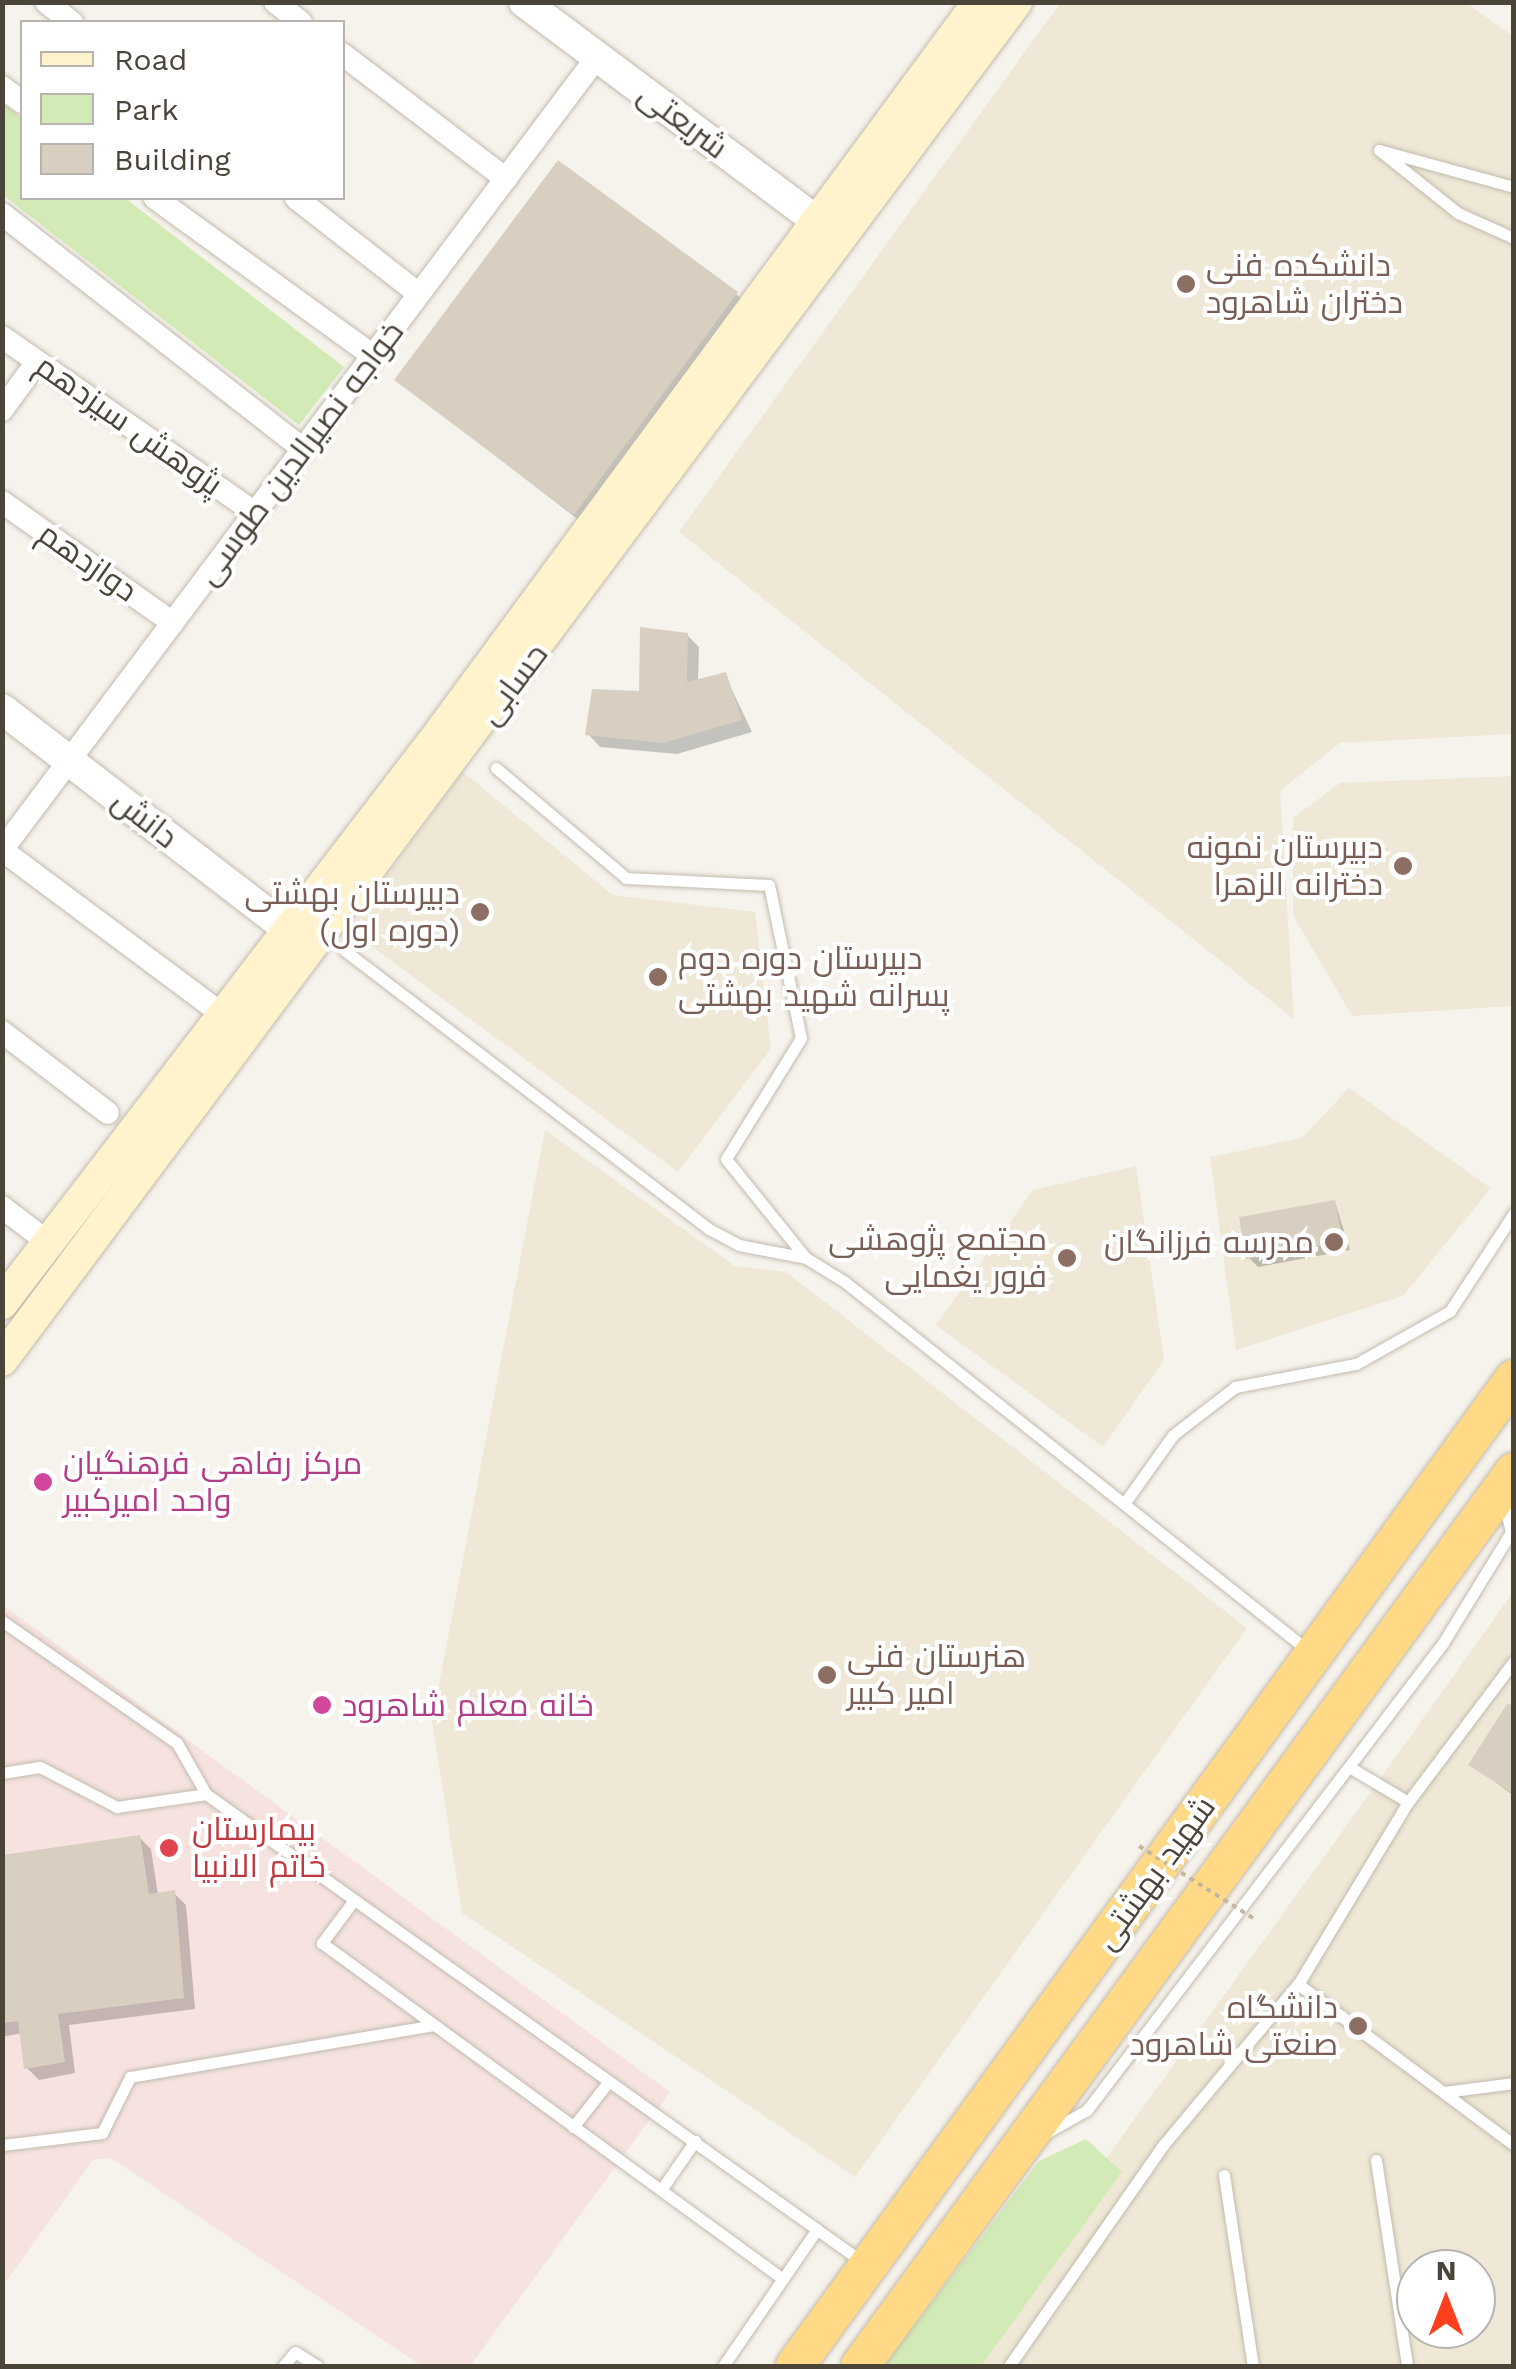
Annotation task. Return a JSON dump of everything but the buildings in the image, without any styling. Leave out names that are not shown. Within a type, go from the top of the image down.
[{"type":"highway","name":"شهید بهشتی","points":[[795,2366],[1514,1379]]},
{"type":"highway","name":"شهید بهشتی","points":[[860,2366],[1507,1481]]},
{"type":"main road","name":"حسابی","points":[[830,231],[979,2]]},
{"type":"main road","name":"حسابی","points":[[2,1360],[298,937],[830,231],[1016,2]]},
{"type":"main road","name":"حسابی","points":[[2,1303],[222,1015],[298,937]]},
{"type":"street","points":[[46,2],[69,20]]},
{"type":"street","points":[[275,2],[298,20]]},
{"type":"street","name":"شریعتی","points":[[524,2],[830,231]]},
{"type":"street","points":[[345,56],[506,179]]},
{"type":"street","name":"خواجه نصیرالدین طوسی","points":[[2,850],[597,57]]},
{"type":"street","points":[[158,200],[373,356]]},
{"type":"street","points":[[299,200],[419,294]]},
{"type":"street","points":[[2,214],[303,449]]},
{"type":"street","name":"پژوهش سیزدهم","points":[[2,336],[255,513]]},
{"type":"street","points":[[2,410],[37,362]]},
{"type":"street","name":"دوازدهم","points":[[2,502],[173,623]]},
{"type":"street","name":"دانش","points":[[2,709],[298,937]]},
{"type":"street","points":[[2,850],[222,1015]]},
{"type":"street","points":[[2,1032],[108,1112]]},
{"type":"street","points":[[2,1207],[49,1243]]},
{"type":"lane","points":[[1514,187],[1380,150],[1458,213],[1514,238]]},
{"type":"lane","points":[[496,768],[626,878],[769,885],[801,1038],[726,1160],[806,1258],[1126,1501],[1314,1654]]},
{"type":"lane","points":[[344,950],[709,1228],[738,1245],[806,1258]]},
{"type":"lane","points":[[1126,1501],[1173,1435],[1235,1387],[1356,1364],[1450,1311],[1514,1213]]},
{"type":"lane","points":[[1020,2147],[1087,2110],[1350,1768],[1495,1562],[1511,1532],[1507,1481]]},
{"type":"lane","points":[[2,1621],[177,1743],[206,1794],[867,2265]]},
{"type":"lane","points":[[1008,2366],[1164,2144],[1298,1984],[1408,1802],[1514,1661]]},
{"type":"lane","points":[[2,1773],[40,1767],[116,1807],[206,1794]]},
{"type":"lane","points":[[1350,1768],[1408,1802]]},
{"type":"lane","points":[[354,1900],[322,1943],[783,2279]]},
{"type":"lane","points":[[1298,1984],[1514,2146]]},
{"type":"lane","points":[[2,2144],[102,2133],[130,2077],[433,2025]]},
{"type":"lane","points":[[573,2127],[609,2081]]},
{"type":"lane","points":[[1444,2092],[1514,2082]]},
{"type":"lane","points":[[661,2190],[695,2141]]},
{"type":"lane","points":[[1376,2160],[1406,2366]]},
{"type":"lane","points":[[1224,2175],[1253,2366]]},
{"type":"lane","points":[[723,2366],[817,2229]]},
{"type":"lane","points":[[284,2366],[295,2352],[316,2366]]},
{"type":"path","points":[[1139,1846],[1253,1918]]},
{"type":"shaded area","name":"دانشکده فنی دختران شاهرود","points":[[1060,3],[1466,3],[1513,36],[1513,734],[1340,743],[1280,791],[1294,1019],[679,532]]},
{"type":"shaded area","points":[[463,772],[613,895],[755,912],[771,1049],[678,1172],[348,929]]},
{"type":"shaded area","name":"دبیرستان نمونه دخترانه الزهرا","points":[[1513,776],[1513,1006],[1352,1016],[1293,915],[1293,818],[1340,783]]},
{"type":"shaded area","name":"مدرسه فرزانگان","points":[[1349,1088],[1491,1188],[1403,1296],[1236,1350],[1210,1157],[1302,1138]]},
{"type":"shaded area","name":"هنرستان فنی امیر کبیر","points":[[545,1130],[735,1266],[786,1272],[1247,1628],[855,2177],[462,1913],[432,1721]]},
{"type":"shaded area","name":"مجتمع پژوهشی فرور یغمایی","points":[[1136,1166],[1164,1360],[1103,1447],[936,1325],[1033,1190]]},
{"type":"shaded area","name":"دانشگاه صنعتی شاهرود","points":[[1513,1592],[1513,2366],[956,2366],[1378,1782]]},
{"type":"shaded area","name":"بیمارستان خاتم الانبیا","points":[[3,1605],[670,2092],[470,2366],[422,2366],[111,2158],[93,2160],[3,2286]]},
{"type":"green space","points":[[2,103],[20,116],[20,200],[128,200],[344,367],[299,425],[3,195]]},
{"type":"green space","points":[[1086,2139],[1122,2172],[981,2366],[884,2366],[1039,2161]]},
{"type":"place","name":"دانشکده فنی دختران شاهرود","points":[[1186,284]]},
{"type":"place","name":"دبیرستان نمونه دخترانه الزهرا","points":[[1403,866]]},
{"type":"place","name":"دبیرستان بهشتی (دوره اول)","points":[[480,912]]},
{"type":"place","name":"دبیرستان دوره دوم پسرانه شهید بهشتی","points":[[658,977]]},
{"type":"place","name":"مدرسه فرزانگان","points":[[1334,1242]]},
{"type":"place","name":"مجتمع پژوهشی فرور یغمایی","points":[[1067,1258]]},
{"type":"place","name":"مرکز رفاهی فرهنگیان واحد امیرکبیر","points":[[43,1482]]},
{"type":"place","name":"هنرستان فنی امیر کبیر","points":[[827,1675]]},
{"type":"place","name":"خانه معلم شاهرود","points":[[322,1705]]},
{"type":"place","name":"بیمارستان خاتم الانبیا","points":[[169,1848]]},
{"type":"place","name":"دانشگاه صنعتی شاهرود","points":[[1358,2026]]}]
